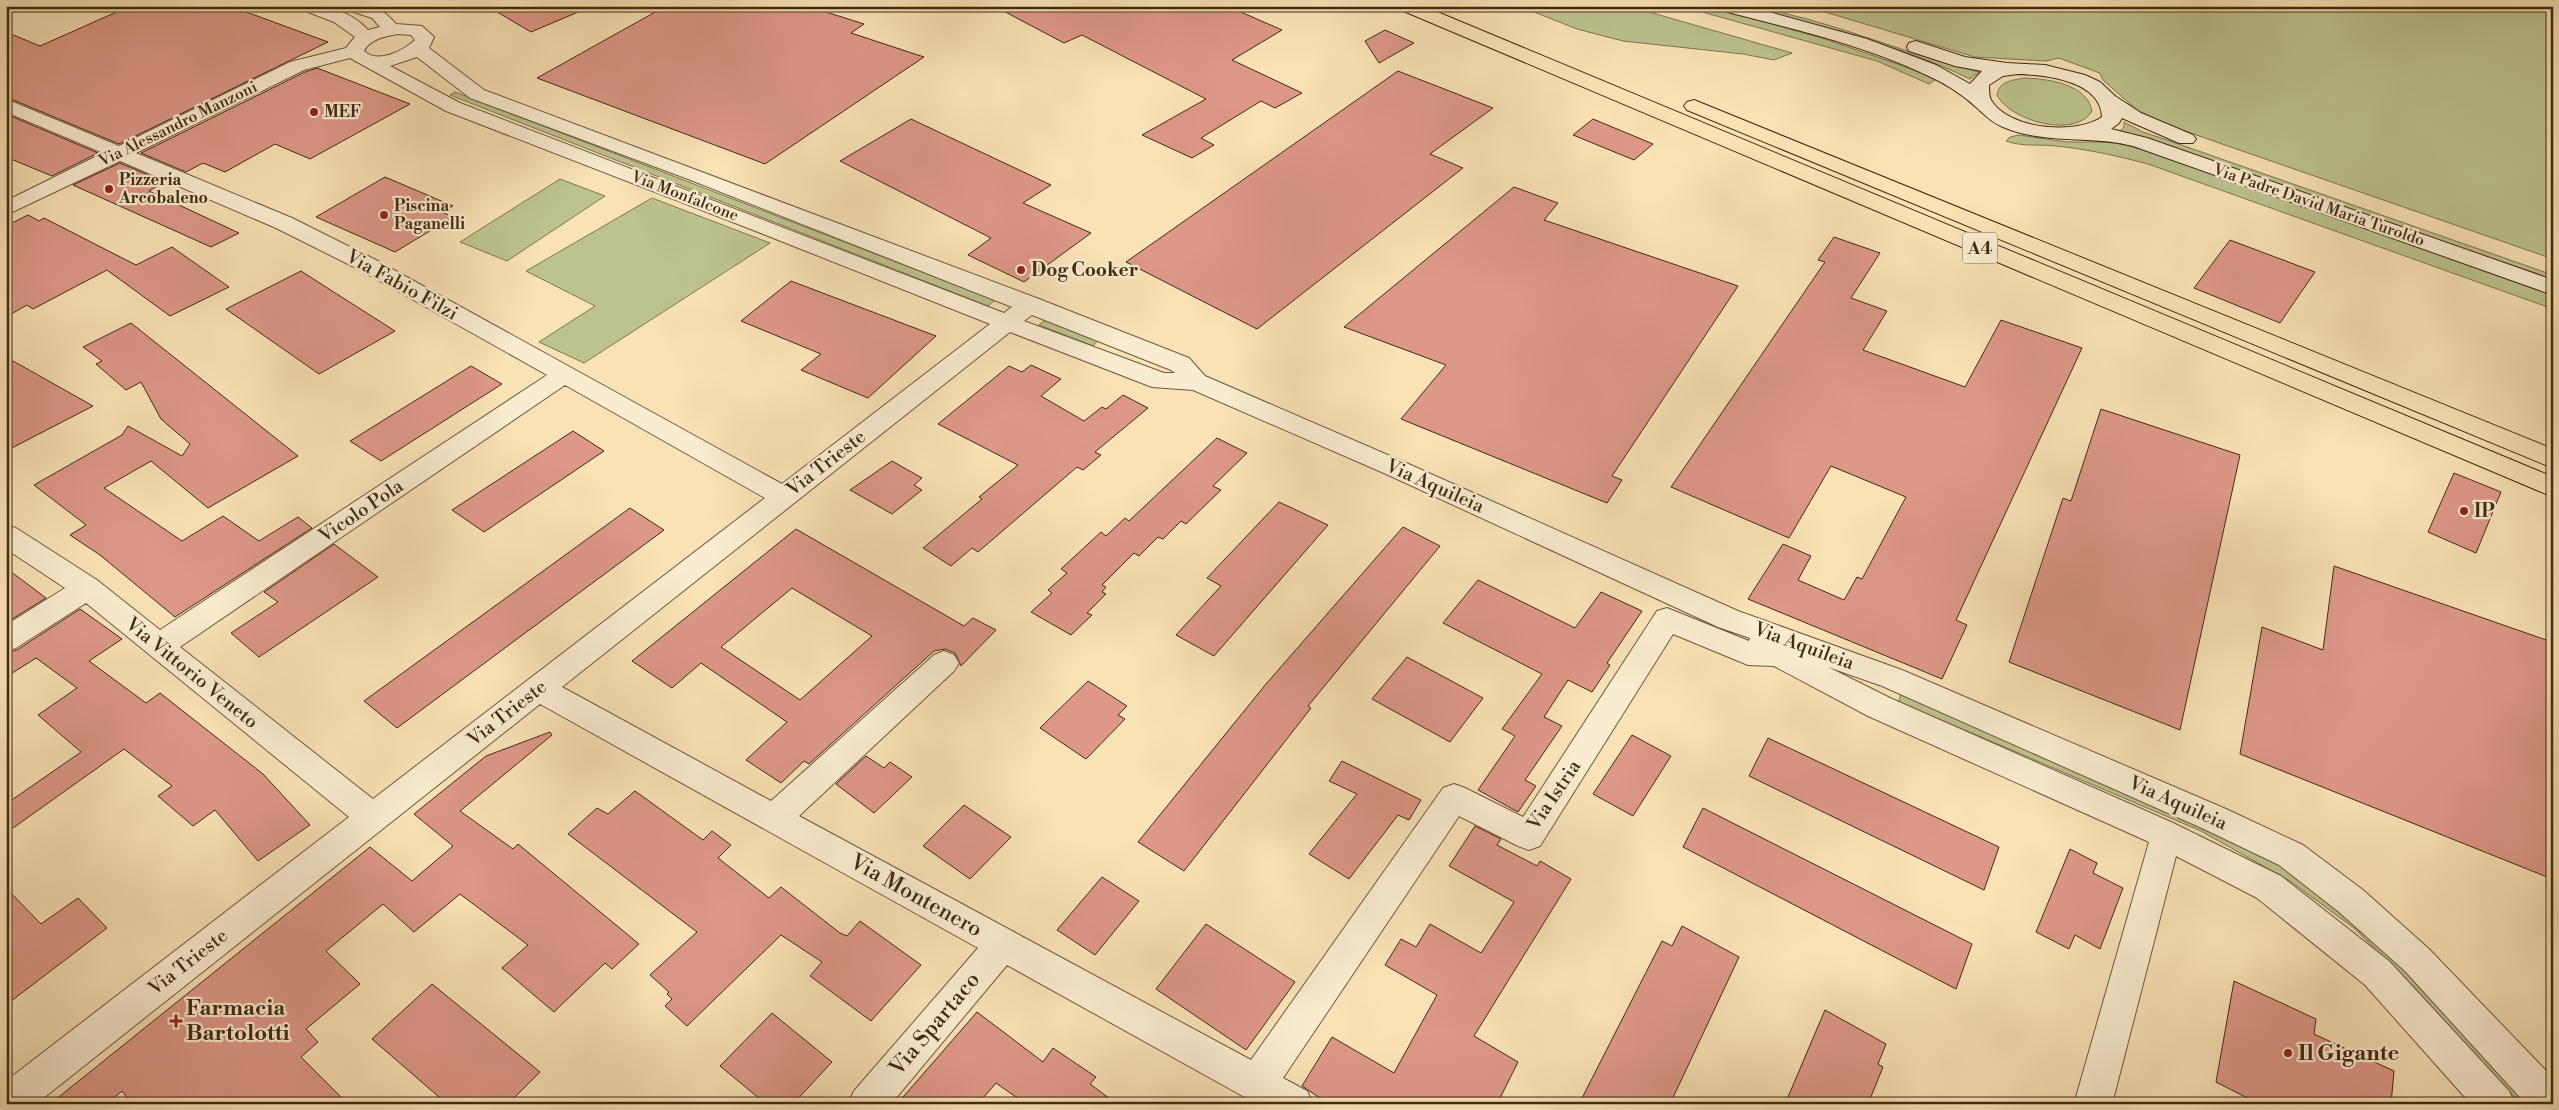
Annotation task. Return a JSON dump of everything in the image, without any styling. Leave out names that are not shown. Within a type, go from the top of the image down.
[{"type":"highway","name":"A4","points":[[1407,6],[2553,488]]},
{"type":"highway","name":"A4","points":[[1449,6],[2553,459]]},
{"type":"street","name":"Via Monfalcone","points":[[309,6],[343,18],[356,26],[362,50],[384,68],[453,107],[761,225],[1008,323]]},
{"type":"street","points":[[354,6],[378,14],[392,30]]},
{"type":"street","points":[[1726,6],[1882,51],[1940,75],[1972,93],[1982,102]]},
{"type":"street","points":[[1776,6],[1962,62],[2006,69]]},
{"type":"street","points":[[406,29],[423,34],[424,42],[419,48],[394,59],[362,50],[392,30],[406,29]]},
{"type":"street","name":"Via Monfalcone","points":[[419,48],[429,59],[476,94],[695,175],[1031,304]]},
{"type":"street","name":"Via Alessandro Manzoni","points":[[6,209],[297,66],[362,50]]},
{"type":"street","name":"Via Padre David Maria Turoldo","points":[[2006,69],[2031,68],[2061,73],[2087,84],[2108,100],[2152,126],[2222,154],[2553,268]]},
{"type":"street","points":[[1982,102],[1978,96],[1978,84],[1988,74],[2006,69]]},
{"type":"street","points":[[2082,134],[2102,129],[2112,119],[2112,107],[2108,100]]},
{"type":"street","name":"Via Padre David Maria Turoldo","points":[[1982,102],[2004,119],[2027,129],[2056,134],[2113,135],[2140,142],[2553,288]]},
{"type":"street","name":"Via Fabio Filzi","points":[[6,106],[284,223],[368,265],[783,496]]},
{"type":"street","name":"Via Trieste","points":[[6,1104],[1031,304]]},
{"type":"street","name":"Via Aquileia","points":[[1031,304],[1180,364],[1196,382]]},
{"type":"street","name":"Via Aquileia","points":[[1008,323],[1161,381],[1196,382],[1395,468],[1728,618],[1892,678],[2215,819],[2291,855],[2351,901],[2417,960],[2552,1104]]},
{"type":"street","name":"Vicolo Pola","points":[[159,646],[564,375]]},
{"type":"street","name":"Via Vittorio Veneto","points":[[6,535],[87,588],[373,818]]},
{"type":"street","points":[[6,640],[87,588]]},
{"type":"street","name":"Via Aquileia","points":[[1728,618],[1778,655],[1880,707],[2160,832],[2269,887],[2377,973],[2496,1104]]},
{"type":"street","name":"Via Istria","points":[[1256,1083],[1454,798],[1529,836],[1667,619],[1748,654],[1778,655]]},
{"type":"street","points":[[774,818],[944,663]]},
{"type":"street","name":"Via Montenero","points":[[537,688],[1294,1104]]},
{"type":"street","points":[[2093,1104],[2161,851]]},
{"type":"street","name":"Via Spartaco","points":[[867,1104],[1003,944]]},
{"type":"green space","points":[[1519,6],[1628,6],[1792,53],[1774,60],[1743,54],[1623,41],[1577,29]]},
{"type":"green space","points":[[1681,6],[1708,6],[1825,39],[1938,78],[1929,84],[1877,61]]},
{"type":"green space","points":[[1743,6],[1767,9],[1807,19],[1979,72],[1970,79],[1887,46]]},
{"type":"green space","points":[[1805,6],[2553,6],[2553,259],[2156,121],[2137,110],[2103,80],[2100,73],[2059,58],[2046,61],[1975,57]]},
{"type":"green space","points":[[2025,78],[2055,82],[2075,89],[2089,102],[2092,111],[2084,119],[2072,124],[2058,125],[2029,119],[2004,104],[1997,95],[1998,90],[2007,82]]},
{"type":"green space","points":[[455,92],[995,300],[988,306],[450,95]]},
{"type":"green space","points":[[2124,122],[2143,132],[2553,275],[2553,280],[2177,149],[2119,132],[2124,127]]},
{"type":"green space","points":[[2019,135],[2067,142],[2111,142],[2141,149],[2553,293],[2553,309],[2148,164],[2079,149],[2049,145],[2018,144],[2006,141],[2010,137]]},
{"type":"green space","points":[[560,179],[605,196],[507,261],[460,242]]},
{"type":"green space","points":[[652,198],[770,243],[584,363],[539,342],[595,306],[526,271]]},
{"type":"green space","points":[[1046,319],[1099,339],[1093,346],[1039,325]]},
{"type":"green space","points":[[1901,692],[2210,825],[2291,871],[2351,915],[2537,1104],[2521,1104],[2407,980],[2354,928],[2290,881],[2201,831],[1899,702]]},
{"type":"building","points":[[130,6],[230,6],[328,42],[119,144],[6,97],[6,32],[40,46]]},
{"type":"building","points":[[487,6],[590,6],[590,7],[531,32]]},
{"type":"building","points":[[666,6],[807,6],[864,24],[851,33],[924,57],[765,164],[537,78]]},
{"type":"building","points":[[994,6],[1227,6],[1282,30],[1232,60],[1302,93],[1275,108],[1261,101],[1201,138],[1214,145],[1192,158],[1142,135],[1206,99],[1082,35],[1064,43]]},
{"type":"building","points":[[1385,30],[1414,43],[1379,63],[1365,41]]},
{"type":"building","name":"MEF","points":[[317,68],[410,104],[310,159],[275,144],[225,172],[203,163],[186,172],[141,153],[305,72]]},
{"type":"building","points":[[1398,71],[1493,108],[1430,154],[1463,168],[1257,329],[1126,262]]},
{"type":"building","points":[[6,114],[98,153],[52,176],[6,157]]},
{"type":"building","points":[[911,119],[1051,185],[1023,203],[1091,233],[1024,282],[968,255],[991,238],[840,161]]},
{"type":"building","points":[[1593,119],[1653,144],[1634,160],[1573,135]]},
{"type":"building","points":[[120,163],[165,182],[149,191],[239,233],[211,247],[73,185]]},
{"type":"building","name":"Piscina Paganelli","points":[[385,177],[453,206],[442,212],[453,217],[395,252],[316,217]]},
{"type":"building","points":[[1514,187],[1558,203],[1544,220],[1738,286],[1612,476],[1622,480],[1607,503],[1401,419],[1446,365],[1344,327]]},
{"type":"building","points":[[28,215],[39,221],[44,218],[136,265],[172,247],[229,287],[170,316],[107,270],[33,309],[27,305],[6,317],[6,226]]},
{"type":"building","points":[[1834,237],[1880,253],[1851,298],[1887,311],[1863,350],[1965,387],[2001,320],[2082,348],[1956,620],[1967,625],[1942,679],[1748,599],[1783,544],[1811,556],[1798,580],[1844,600],[1857,577],[1862,579],[1906,497],[1831,466],[1789,538],[1671,487],[1825,262],[1818,260]]},
{"type":"building","points":[[2230,240],[2315,272],[2280,323],[2194,288]]},
{"type":"building","points":[[301,271],[395,331],[319,374],[226,309]]},
{"type":"building","points":[[791,281],[936,336],[868,398],[801,370],[821,354],[741,321]]},
{"type":"building","points":[[131,323],[298,456],[208,508],[151,461],[104,488],[182,541],[223,516],[259,541],[298,517],[312,528],[175,617],[100,555],[70,535],[86,525],[34,485],[122,435],[128,426],[182,456],[190,444],[161,419],[141,382],[126,390],[96,364],[102,361],[83,347]]},
{"type":"building","points":[[6,357],[93,406],[6,451]]},
{"type":"building","points":[[1031,365],[1061,379],[1041,396],[1084,421],[1102,407],[1106,409],[1123,395],[1148,408],[1095,452],[1101,455],[1083,470],[1077,467],[978,552],[972,548],[951,566],[923,548],[982,499],[979,497],[1018,465],[938,424],[1009,366],[1022,372]]},
{"type":"building","points":[[471,366],[502,384],[381,461],[350,441]]},
{"type":"building","points":[[2101,409],[2240,455],[2180,730],[2009,662],[2063,498],[2071,501]]},
{"type":"building","points":[[573,431],[604,451],[484,532],[452,510]]},
{"type":"building","points":[[1217,438],[1247,453],[1213,486],[1221,490],[1186,524],[1181,521],[1163,539],[1158,537],[1139,556],[1134,553],[1102,585],[1106,587],[1102,592],[1106,594],[1087,613],[1092,615],[1071,635],[1031,612],[1052,593],[1048,590],[1067,573],[1061,569],[1101,532],[1106,536],[1125,518],[1129,521]]},
{"type":"building","points":[[892,461],[922,478],[914,485],[922,490],[892,514],[850,490]]},
{"type":"building","points":[[2454,473],[2501,492],[2476,553],[2428,532]]},
{"type":"building","points":[[1279,502],[1328,525],[1214,656],[1176,635],[1221,586],[1207,578]]},
{"type":"building","points":[[630,508],[664,530],[397,728],[364,701]]},
{"type":"building","points":[[1403,527],[1440,546],[1308,706],[1311,708],[1184,871],[1138,842],[1266,684]]},
{"type":"building","points":[[796,529],[964,626],[973,618],[996,630],[961,666],[955,653],[945,649],[934,651],[809,764],[804,761],[781,783],[746,760],[787,722],[701,663],[672,688],[632,661]],"holes":[[[792,588],[872,636],[800,700],[721,647]]]},
{"type":"building","points":[[334,544],[378,577],[259,657],[231,633],[278,602],[264,592]]},
{"type":"building","points":[[2334,566],[2552,642],[2552,879],[2240,754],[2262,627],[2323,650]]},
{"type":"building","points":[[6,568],[46,598],[6,623]]},
{"type":"building","points":[[1478,580],[1575,628],[1601,592],[1642,611],[1607,663],[1610,665],[1592,692],[1568,680],[1544,717],[1562,726],[1525,780],[1536,786],[1518,812],[1478,790],[1515,736],[1502,729],[1542,674],[1443,623]]},
{"type":"building","points":[[80,609],[122,639],[89,661],[146,703],[160,693],[263,774],[310,825],[258,861],[215,810],[193,826],[158,796],[172,786],[124,749],[6,833],[6,804],[81,752],[38,715],[77,688],[36,658],[6,677],[6,653],[17,650]]},
{"type":"building","points":[[1407,657],[1483,698],[1450,742],[1372,699]]},
{"type":"building","points":[[1088,681],[1127,706],[1118,715],[1125,719],[1086,759],[1040,728]]},
{"type":"building","points":[[550,732],[552,735],[460,811],[513,849],[518,844],[639,944],[612,969],[605,963],[554,1012],[502,968],[528,945],[460,894],[414,932],[383,904],[326,951],[360,984],[306,1029],[318,1042],[301,1057],[348,1104],[132,1104],[122,1091],[106,1104],[50,1104],[370,847],[412,881],[453,846],[414,814],[486,756]]},
{"type":"building","points":[[1632,735],[1671,756],[1633,816],[1593,794]]},
{"type":"building","points":[[1768,738],[1999,847],[1984,890],[1749,776]]},
{"type":"building","points":[[866,756],[884,768],[890,762],[912,777],[874,813],[836,784]]},
{"type":"building","points":[[1342,761],[1421,800],[1409,820],[1398,815],[1349,879],[1309,854],[1357,794],[1329,781]]},
{"type":"building","points":[[635,791],[703,840],[712,831],[731,845],[718,858],[769,898],[781,887],[840,933],[847,936],[860,921],[921,965],[871,1021],[810,976],[822,962],[781,935],[687,1026],[665,1006],[672,999],[667,994],[669,992],[650,975],[697,932],[568,834],[597,808],[608,814]]},
{"type":"building","points":[[964,805],[1011,837],[970,879],[923,846]]},
{"type":"building","points":[[1703,808],[1972,944],[1956,989],[1683,847]]},
{"type":"building","points":[[1475,826],[1501,839],[1497,845],[1537,866],[1540,861],[1571,879],[1474,1036],[1518,1062],[1497,1104],[1329,1104],[1302,1086],[1332,1037],[1394,1073],[1437,995],[1385,965],[1401,939],[1416,947],[1430,924],[1481,953],[1514,902],[1449,866]]},
{"type":"building","points":[[2070,849],[2097,863],[2093,873],[2123,888],[2100,949],[2075,935],[2069,949],[2036,932]]},
{"type":"building","points":[[1102,877],[1139,901],[1095,955],[1057,930]]},
{"type":"building","points":[[6,888],[41,924],[78,898],[107,928],[6,1005]]},
{"type":"building","points":[[1206,924],[1295,982],[1246,1050],[1156,989]]},
{"type":"building","points":[[1682,926],[1739,957],[1670,1104],[1579,1104],[1662,941],[1672,946]]},
{"type":"building","name":"Il Gigante","points":[[2234,981],[2316,1019],[2314,1034],[2394,1071],[2391,1104],[2259,1104],[2216,1082]]},
{"type":"building","points":[[432,984],[540,1072],[508,1104],[447,1104],[372,1039]]},
{"type":"building","points":[[1825,1010],[1886,1044],[1878,1064],[1883,1067],[1868,1104],[1785,1104]]},
{"type":"building","points":[[977,1012],[1043,1062],[1053,1048],[1096,1077],[1090,1084],[1117,1104],[1026,1104],[996,1083],[978,1104],[897,1104]]},
{"type":"building","points":[[772,1013],[832,1062],[793,1104],[766,1104],[720,1066]]},
{"type":"place","name":"MEF","points":[[314,112]]},
{"type":"place","name":"Pizzeria Arcobaleno","points":[[109,189]]},
{"type":"place","name":"Piscina Paganelli","points":[[384,215]]},
{"type":"place","name":"Dog Cooker","points":[[1021,270]]},
{"type":"place","name":"IP","points":[[2464,511]]},
{"type":"place","name":"Farmacia Bartolotti","points":[[176,1021]]},
{"type":"place","name":"Il Gigante","points":[[2288,1053]]}]
